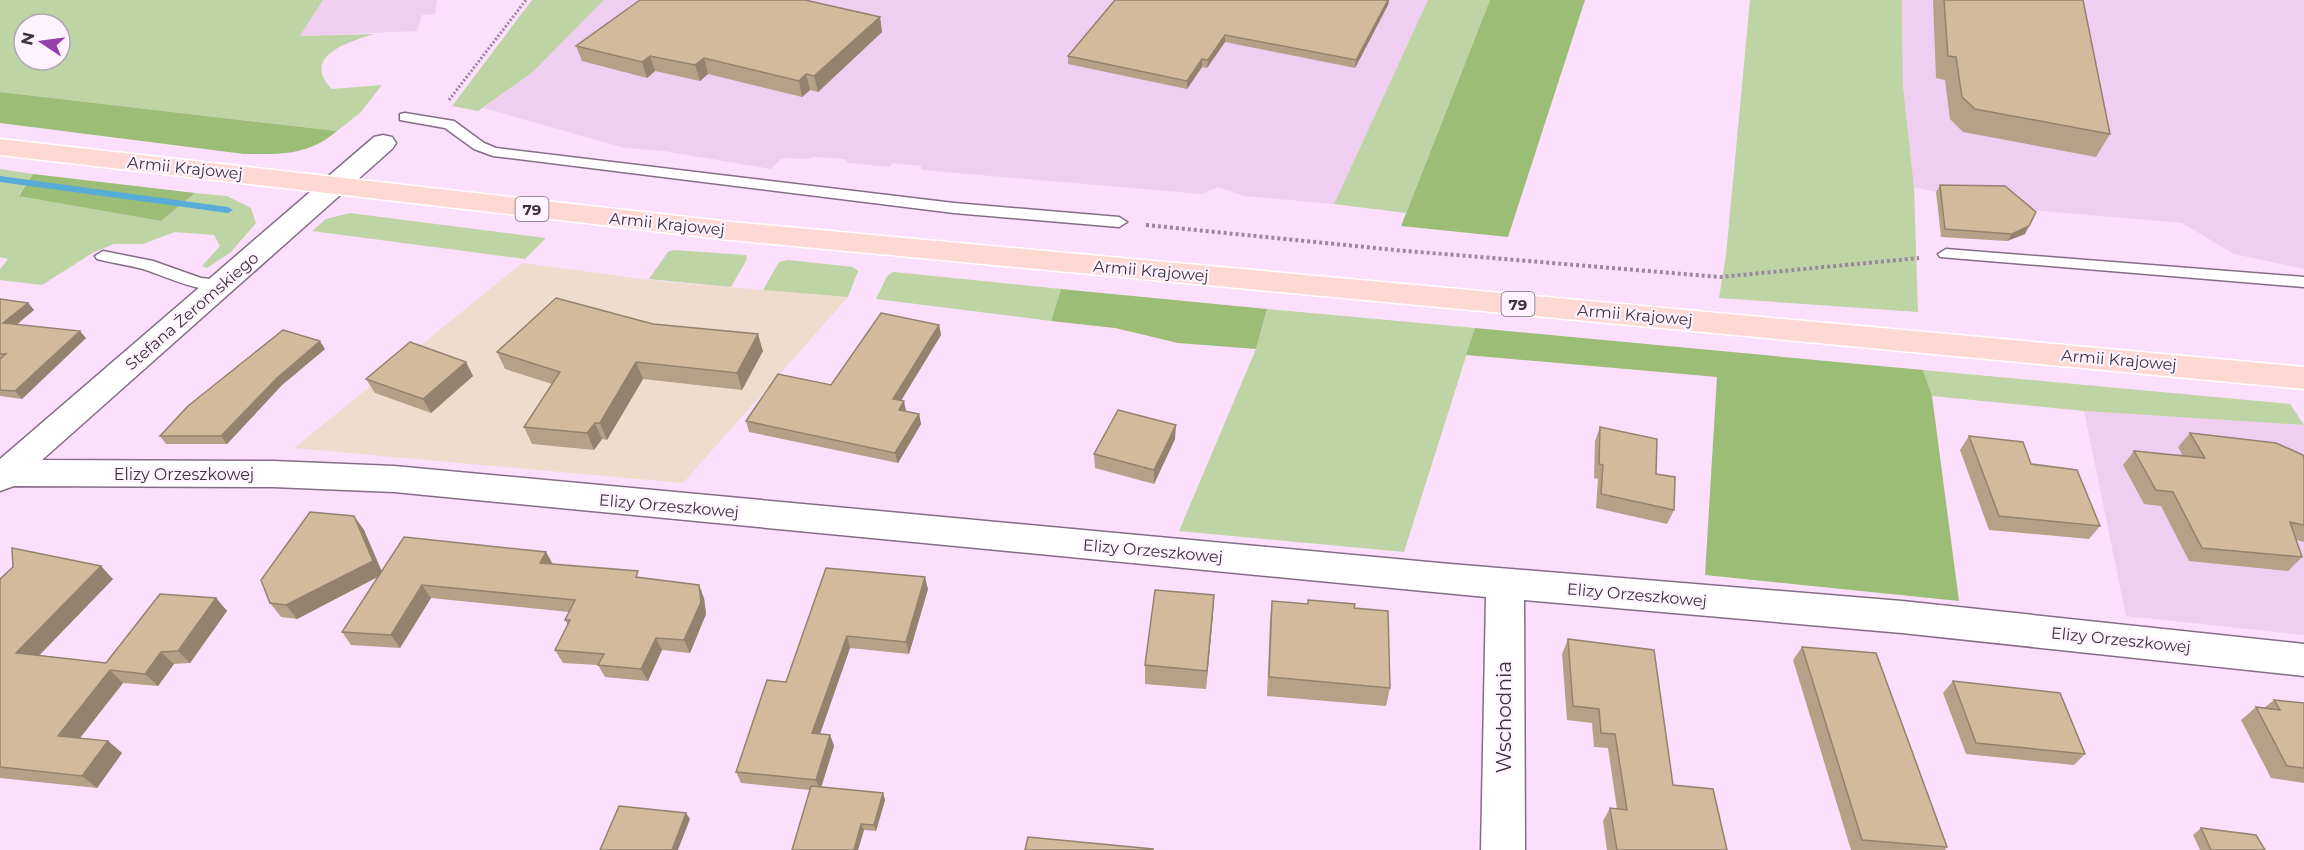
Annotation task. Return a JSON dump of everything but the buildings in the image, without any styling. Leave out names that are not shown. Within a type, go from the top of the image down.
[{"type":"main road","name":"Armii Krajowej","points":[[0,147],[333,187],[1028,260],[2304,378]]},
{"type":"street","name":"Stefana Żeromskiego","points":[[2,475],[223,285],[383,143]]},
{"type":"street","name":"Elizy Orzeszkowej","points":[[2,475],[273,474],[394,479],[1505,584],[1902,617],[2304,660]]},
{"type":"street","name":"Wschodnia","points":[[1503,850],[1505,584]]},
{"type":"lane","points":[[405,117],[456,128],[479,146],[493,152],[954,208],[1119,222]]},
{"type":"lane","points":[[1946,254],[2177,270],[2304,282]]},
{"type":"lane","points":[[103,256],[147,265],[200,283],[223,285]]},
{"type":"path","points":[[432,121],[526,0]]},
{"type":"path","points":[[1119,222],[1395,250],[1720,277],[1849,266],[1946,254]]},
{"type":"shaded area","points":[[323,0],[437,0],[435,14],[422,15],[417,31],[300,36]]},
{"type":"shaded area","points":[[604,0],[1428,0],[1334,204],[1244,196],[1218,187],[1202,194],[921,170],[921,166],[893,163],[889,167],[848,163],[845,159],[814,157],[782,158],[771,169],[664,151],[625,148],[483,108],[533,72]]},
{"type":"shaded area","points":[[1902,0],[2304,0],[2304,269],[2234,254],[2182,223],[1940,202],[1936,192],[1914,187],[1903,86]]},
{"type":"shaded area","points":[[522,263],[658,281],[848,297],[683,483],[294,448]]},
{"type":"shaded area","points":[[2084,411],[2304,425],[2304,635],[2126,616]]},
{"type":"green space","points":[[0,0],[323,0],[300,36],[374,34],[341,46],[325,59],[322,68],[324,77],[332,89],[382,85],[360,113],[337,131],[0,92]]},
{"type":"green space","points":[[532,0],[604,0],[533,72],[478,111],[452,106]]},
{"type":"green space","points":[[1428,0],[1490,0],[1406,213],[1334,204]]},
{"type":"green space","points":[[1490,0],[1585,0],[1508,237],[1401,226]]},
{"type":"green space","points":[[1750,0],[1902,0],[1903,86],[1914,187],[1918,312],[1719,298],[1726,255]]},
{"type":"green space","points":[[0,92],[337,131],[315,145],[294,152],[244,154],[0,123]]},
{"type":"green space","points":[[0,169],[33,174],[19,195],[161,221],[195,193],[227,196],[251,208],[256,223],[231,252],[207,268],[202,266],[220,246],[214,235],[175,232],[143,244],[114,244],[94,252],[42,285],[0,280],[0,269],[8,259],[0,257]]},
{"type":"green space","points":[[33,174],[195,193],[161,221],[19,196]]},
{"type":"green space","points":[[350,213],[546,238],[525,259],[312,231],[326,219]]},
{"type":"green space","points":[[673,250],[746,255],[747,259],[731,287],[649,279],[668,252]]},
{"type":"green space","points":[[788,260],[853,267],[858,271],[848,297],[763,290],[779,262]]},
{"type":"green space","points":[[893,272],[1061,289],[1051,321],[876,299],[887,276]]},
{"type":"green space","points":[[1061,289],[1267,309],[1256,349],[1178,343],[1115,328],[1051,321]]},
{"type":"green space","points":[[1267,309],[1475,328],[1404,552],[1179,531],[1256,349]]},
{"type":"green space","points":[[1475,328],[1923,370],[1932,396],[1959,601],[1705,575],[1717,377],[1466,355]]},
{"type":"green space","points":[[1923,370],[2290,404],[2304,425],[2084,411],[1932,396]]},
{"type":"waterway","points":[[0,179],[228,210]]}]
